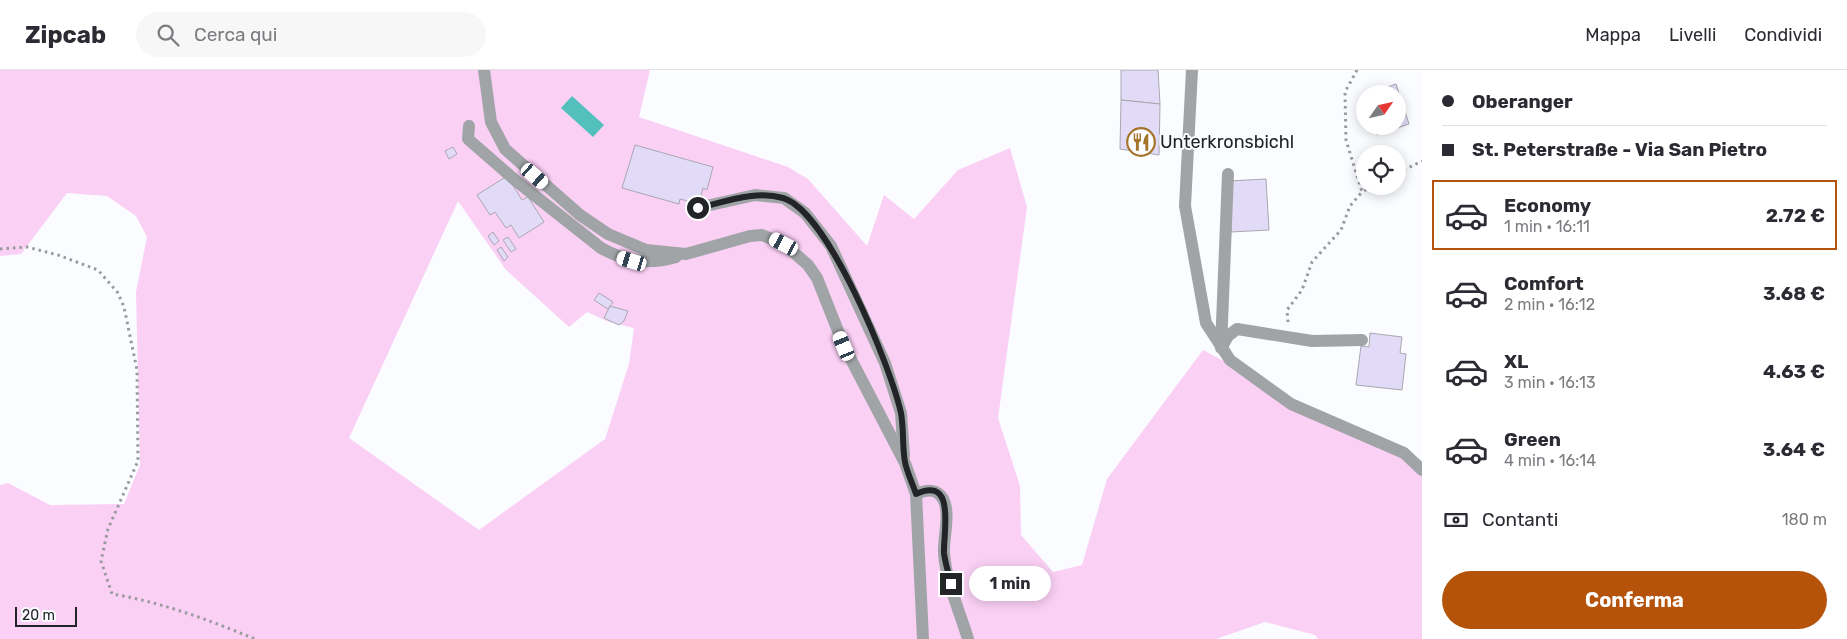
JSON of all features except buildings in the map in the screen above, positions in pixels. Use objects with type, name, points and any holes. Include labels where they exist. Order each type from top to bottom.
[{"type":"street","points":[[484,70],[491,122],[505,149],[580,214],[608,234],[646,250],[686,254]]},
{"type":"street","points":[[1192,70],[1185,206],[1206,323],[1230,360],[1291,404],[1404,453],[1422,470]]},
{"type":"street","points":[[469,126],[468,139],[515,180],[601,248],[615,256],[644,263],[663,261],[750,236],[762,235],[784,244],[798,254],[816,278],[844,346],[905,463],[916,494],[923,639]]},
{"type":"street","points":[[1222,348],[1228,174]]},
{"type":"street","points":[[698,208],[755,195],[784,198],[805,214],[831,246],[885,363],[901,414],[905,463]]},
{"type":"street","points":[[1222,348],[1228,336],[1237,329],[1312,341],[1362,340]]},
{"type":"street","points":[[916,494],[925,490],[933,491],[941,496],[946,506],[944,554],[968,639]]},
{"type":"path","points":[[1356,172],[1346,140],[1345,92],[1357,70]]},
{"type":"path","points":[[1406,169],[1422,161]]},
{"type":"path","points":[[1280,322],[1288,324],[1287,310],[1302,290],[1312,262],[1341,230],[1350,206],[1359,195]]},
{"type":"path","points":[[0,249],[27,247],[58,255],[98,270],[118,293],[124,307],[137,370],[138,461],[108,529],[101,561],[112,594],[147,601],[216,623],[255,639]]},
{"type":"shaded area","points":[[0,70],[650,70],[639,117],[788,167],[808,179],[867,246],[884,195],[914,219],[958,170],[1010,148],[1027,207],[998,418],[1020,486],[1021,535],[1053,572],[1082,565],[1107,479],[1203,350],[1422,467],[1422,639],[1318,639],[1315,635],[1265,622],[1216,639],[0,639],[0,485],[8,483],[50,505],[124,504],[140,465],[136,292],[147,237],[136,216],[107,196],[67,193],[21,254],[0,256]],"holes":[[[458,201],[506,270],[569,327],[587,312],[609,322],[634,328],[629,364],[605,439],[479,530],[349,438]]]},
{"type":"water","points":[[572,96],[604,125],[593,137],[561,108]]},
{"type":"place","name":"Unterkronsbichl","points":[[1141,142]]},
{"type":"route","points":[[698,208],[755,195],[784,198],[805,214],[831,246],[885,363],[901,414],[905,463],[916,494],[925,490],[933,491],[941,496],[946,506],[944,554],[951,584]]}]
